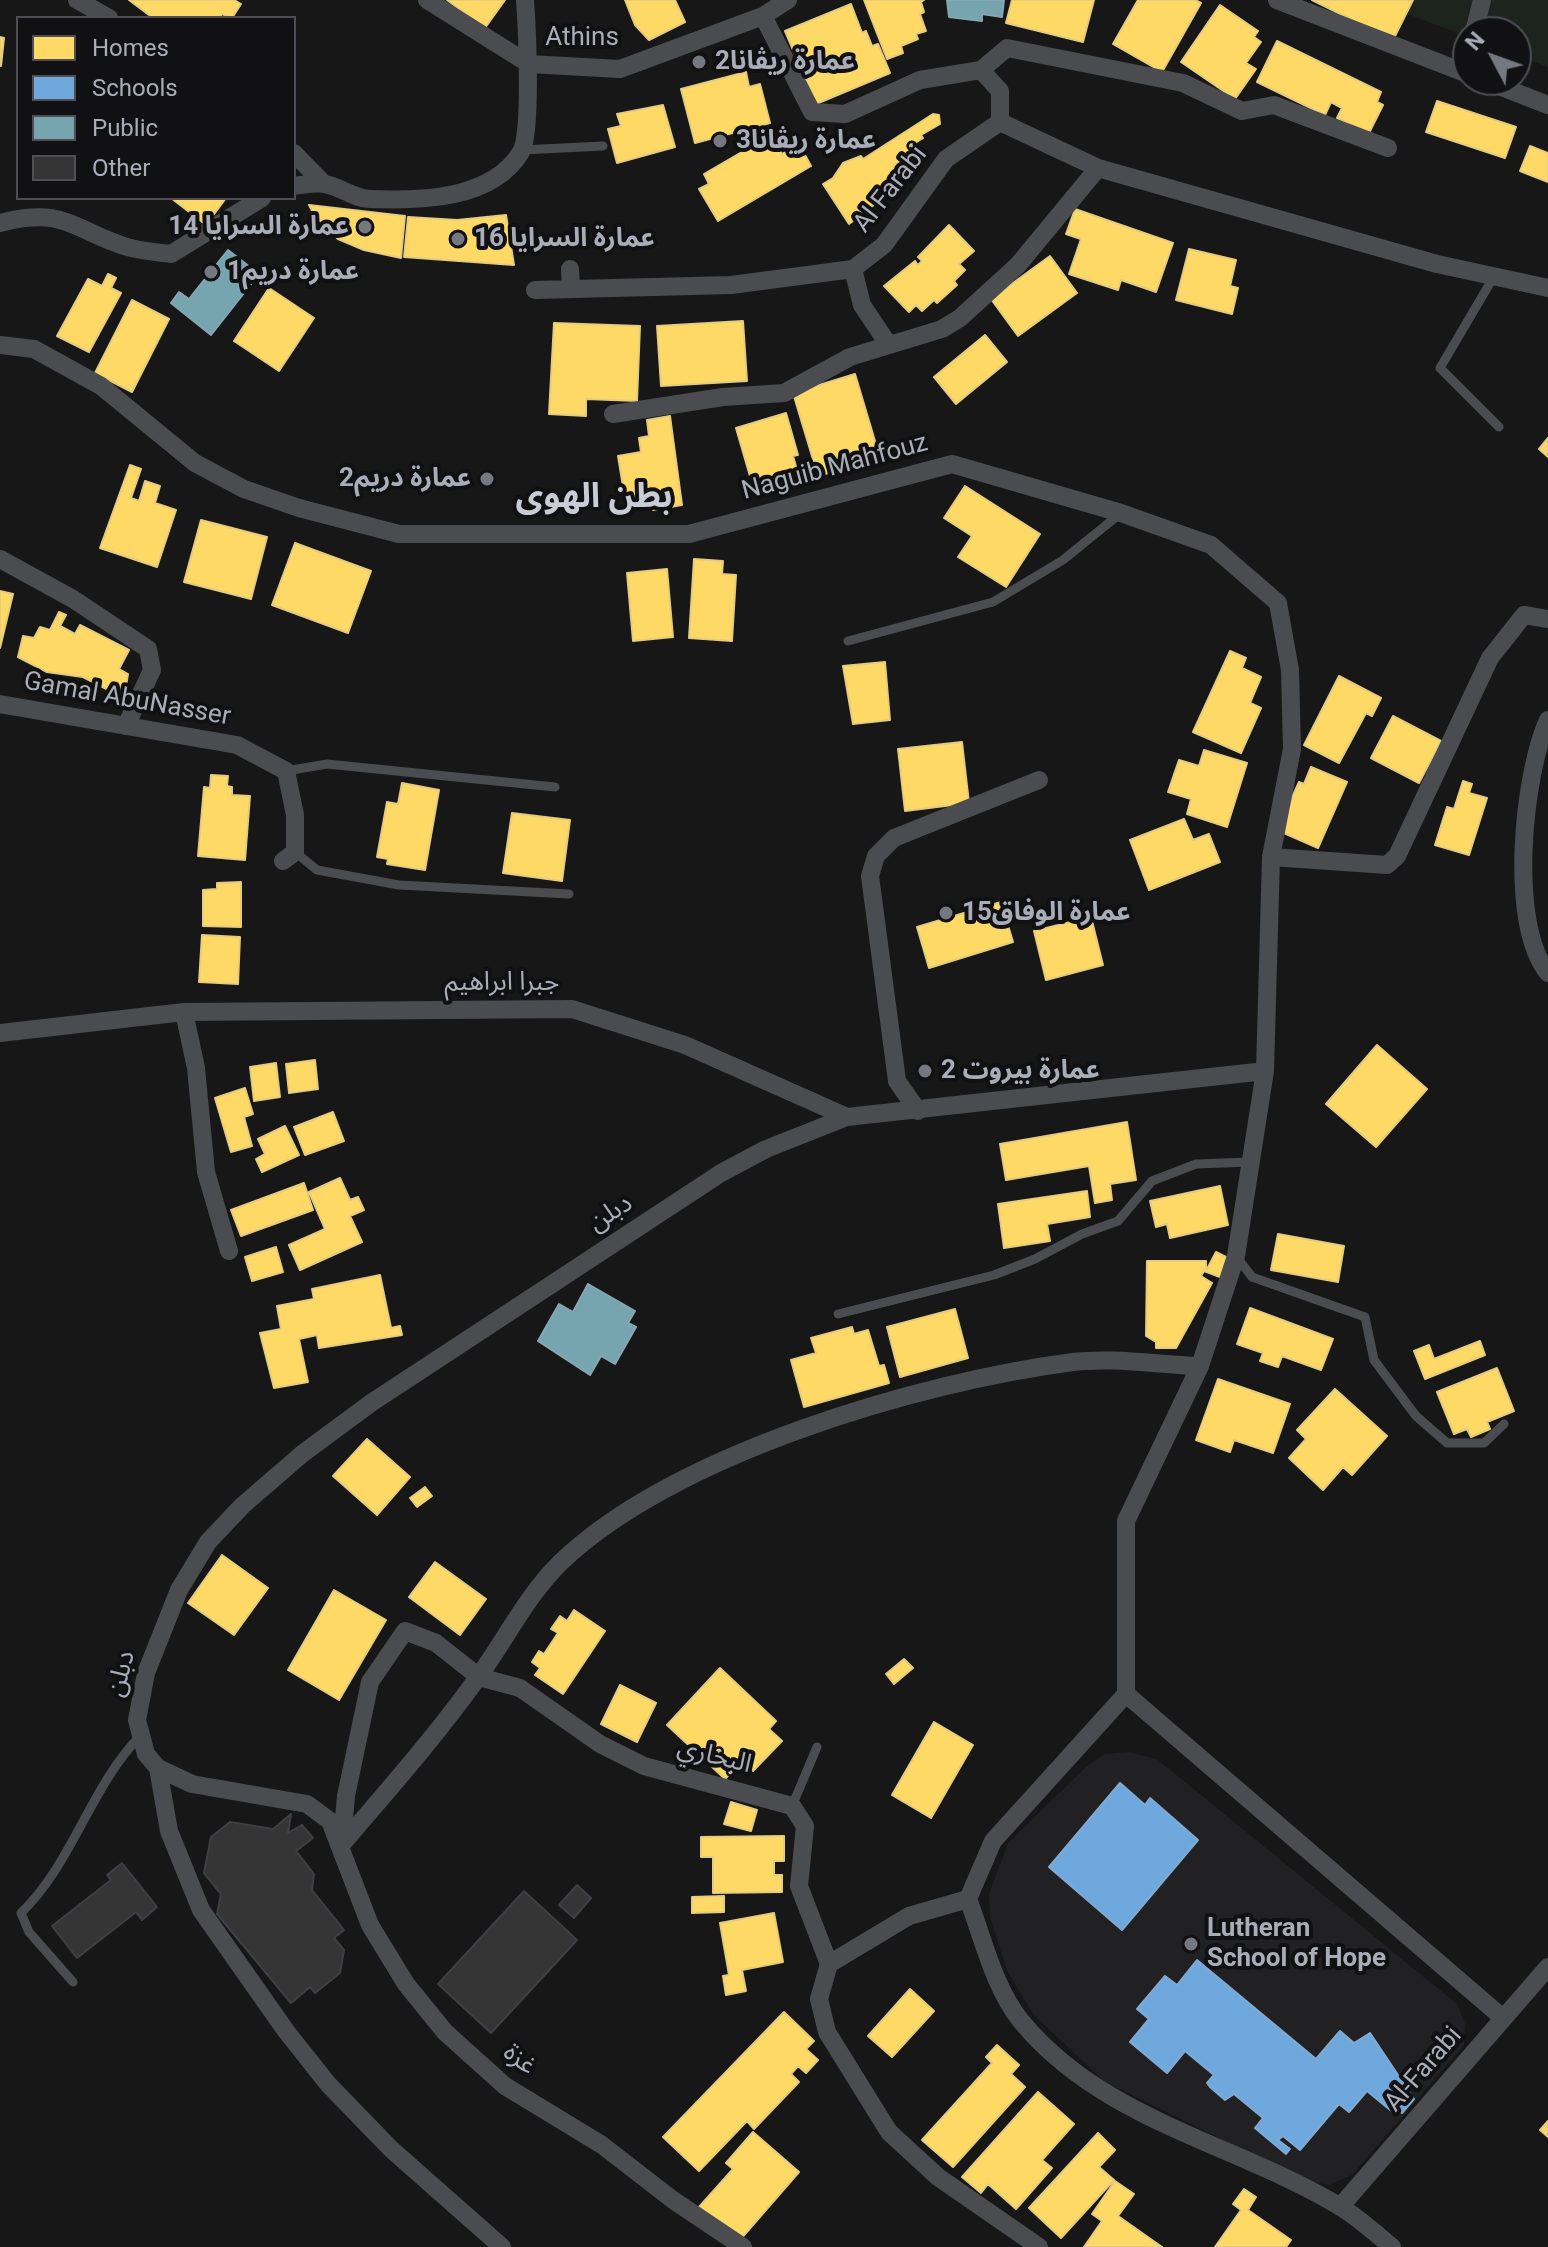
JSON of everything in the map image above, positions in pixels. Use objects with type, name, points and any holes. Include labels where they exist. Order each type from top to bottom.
[{"type":"street","points":[[77,0],[105,16]]},
{"type":"street","name":"Athins","points":[[427,0],[529,64],[620,69],[763,16],[788,0]]},
{"type":"street","points":[[296,186],[324,184],[367,199],[440,197],[475,189],[501,173],[522,150],[529,64],[525,0]]},
{"type":"street","points":[[1277,0],[1452,61]]},
{"type":"street","points":[[763,16],[812,112],[845,114],[920,80],[981,70],[1007,48],[1183,83],[1242,111],[1274,105],[1388,148]]},
{"type":"street","points":[[981,70],[1000,91],[1000,122],[1098,168],[1493,278],[1548,288]]},
{"type":"street","points":[[1525,96],[1548,105]]},
{"type":"street","name":"Al Farabi","points":[[888,344],[862,305],[853,269],[884,245],[946,159],[1000,122]]},
{"type":"street","points":[[296,155],[324,184]]},
{"type":"street","points":[[613,414],[723,397],[784,393],[850,357],[888,344],[926,336],[960,318],[1018,265],[1098,168]]},
{"type":"street","points":[[0,223],[18,218],[59,217],[126,247],[171,254],[259,200]]},
{"type":"street","points":[[570,269],[571,289]]},
{"type":"street","points":[[535,290],[731,285],[853,269]]},
{"type":"street","name":"Naguib Mahfouz","points":[[0,345],[34,349],[101,386],[195,463],[244,489],[299,508],[399,534],[689,534],[952,464],[1121,513],[1211,545],[1278,603],[1290,670],[1292,749],[1271,857],[1265,1071],[1236,1256],[1200,1366],[1126,1521],[1126,1694]]},
{"type":"street","points":[[0,559],[73,599],[148,649],[152,670],[126,726]]},
{"type":"street","points":[[1271,857],[1387,865],[1397,856],[1490,658],[1524,615],[1548,619]]},
{"type":"street","name":"Gamal AbuNasser","points":[[0,704],[237,745],[286,771]]},
{"type":"street","points":[[1548,720],[1538,742],[1522,841],[1527,906],[1536,959],[1548,973]]},
{"type":"street","points":[[286,771],[295,815],[289,857]]},
{"type":"street","points":[[918,1111],[897,1081],[870,876],[876,856],[894,838],[1039,780]]},
{"type":"street","name":"جبرا ابراهيم","points":[[0,1033],[184,1012],[572,1009],[685,1045],[847,1117]]},
{"type":"street","points":[[184,1012],[196,1068],[206,1172],[229,1251]]},
{"type":"street","name":"دبلن","points":[[502,2247],[391,2149],[328,2084],[286,2031],[201,1910],[169,1831],[158,1768],[146,1754],[137,1720],[146,1673],[179,1590],[208,1542],[254,1495],[302,1454],[371,1403],[721,1173],[766,1149],[847,1117],[1265,1071]]},
{"type":"street","points":[[342,1844],[436,1735],[479,1677],[531,1597],[560,1562],[616,1518],[708,1469],[868,1407],[987,1377],[1077,1362],[1200,1366]]},
{"type":"street","points":[[342,1844],[346,1796],[370,1682],[405,1631],[436,1643],[479,1677]]},
{"type":"street","name":"البخاري","points":[[479,1677],[520,1688],[600,1744],[644,1766],[792,1806]]},
{"type":"street","points":[[1392,2247],[1340,2207],[1264,2168],[1143,2117],[1048,2050],[1019,2020],[1001,1987],[968,1899],[993,1841],[1126,1694],[1503,2018]]},
{"type":"street","points":[[158,1768],[192,1784],[307,1804],[330,1821],[342,1844]]},
{"type":"street","points":[[792,1806],[805,1826],[799,1886],[829,1964],[819,1999],[827,2032],[889,2132],[938,2177],[1039,2247]]},
{"type":"street","name":"غزة","points":[[342,1844],[370,1925],[406,1984],[445,2032],[505,2086],[602,2145],[673,2200],[743,2247]]},
{"type":"street","points":[[829,1964],[909,1916],[968,1899]]},
{"type":"street","name":"Al-Farabi","points":[[1340,2207],[1548,1967]]},
{"type":"lane","points":[[522,150],[603,146]]},
{"type":"lane","points":[[1493,278],[1440,368],[1499,427]]},
{"type":"lane","points":[[848,641],[993,602],[1063,560],[1121,513]]},
{"type":"lane","points":[[286,771],[327,764],[555,787]]},
{"type":"lane","points":[[289,857],[317,870],[399,885],[569,894]]},
{"type":"lane","points":[[838,1314],[994,1275],[1035,1259],[1082,1234],[1118,1221],[1152,1181],[1196,1164],[1251,1162]]},
{"type":"lane","points":[[1236,1256],[1252,1277],[1365,1317],[1374,1360],[1416,1416],[1447,1443],[1484,1443],[1504,1424]]},
{"type":"lane","points":[[73,1982],[29,1932],[21,1913],[51,1878],[118,1758],[141,1735]]},
{"type":"lane","points":[[792,1806],[817,1747]]},
{"type":"shaded area","points":[[1371,0],[1548,0],[1548,67],[1532,61],[1532,16],[1452,16],[1452,31]]},
{"type":"shaded area","name":"Lutheran School of Hope","points":[[1128,1752],[1157,1759],[1457,2004],[1465,2023],[1464,2045],[1352,2175],[1328,2185],[1305,2180],[1105,2082],[1034,2015],[1007,1971],[990,1917],[989,1894],[1008,1843],[1085,1768],[1104,1754]]},
{"type":"building: Homes","points":[[129,0],[234,0],[241,4],[233,16],[150,16]]},
{"type":"building: Homes","points":[[447,0],[505,0],[485,28]]},
{"type":"building: Homes","points":[[625,0],[675,0],[685,22],[649,40],[635,25]]},
{"type":"building: Homes","points":[[864,0],[924,0],[921,2],[924,12],[920,14],[926,31],[916,34],[918,39],[901,46],[903,53],[887,59]]},
{"type":"building: Homes","points":[[1012,0],[1094,0],[1083,42],[1006,23]]},
{"type":"building: Homes","points":[[1138,0],[1195,0],[1201,3],[1162,72],[1113,44]]},
{"type":"building: Homes","points":[[1312,0],[1413,0],[1393,40]]},
{"type":"building: Homes","points":[[851,4],[862,33],[866,31],[872,46],[878,44],[890,73],[816,104],[785,31]]},
{"type":"building: Homes","points":[[1220,5],[1258,31],[1254,37],[1261,42],[1246,63],[1256,69],[1235,99],[1181,62]]},
{"type":"building: Homes","points":[[0,37],[4,38],[1,66],[0,65]]},
{"type":"building: Homes","points":[[1277,41],[1381,92],[1377,102],[1383,105],[1369,133],[1337,118],[1342,108],[1331,102],[1325,115],[1257,82]]},
{"type":"building: Homes","points":[[746,72],[749,87],[760,84],[770,123],[695,143],[681,89]]},
{"type":"building: Homes","points":[[1437,101],[1516,127],[1505,158],[1426,132]]},
{"type":"building: Homes","points":[[663,105],[675,147],[617,163],[608,129],[621,126],[617,114]]},
{"type":"building: Homes","points":[[933,114],[939,115],[940,124],[921,135],[923,138],[912,145],[914,148],[903,155],[905,159],[894,166],[895,177],[880,193],[883,198],[849,224],[823,184],[833,178],[843,163],[861,156],[863,159]]},
{"type":"building: Homes","points":[[771,135],[782,154],[799,144],[811,166],[718,221],[699,189],[709,184],[704,174]]},
{"type":"building: Homes","points":[[1530,146],[1548,153],[1548,182],[1520,171]]},
{"type":"building: Homes","points":[[174,200],[225,200],[206,225]]},
{"type":"building: Homes","name":"عمارة السرايا 14","points":[[309,205],[405,216],[401,258],[364,250],[338,239],[315,216]]},
{"type":"building: Homes","points":[[1075,209],[1173,243],[1156,292],[1121,280],[1118,290],[1069,274],[1081,239],[1066,234]]},
{"type":"building: Homes","name":"عمارة السرايا 16","points":[[506,215],[514,265],[404,257],[408,217],[457,220]]},
{"type":"building: Homes","points":[[949,225],[974,251],[959,264],[965,270],[954,281],[957,285],[937,303],[934,300],[922,311],[916,305],[909,312],[884,286],[915,261],[918,265],[922,261],[918,257]]},
{"type":"building: Homes","points":[[1189,249],[1236,260],[1230,286],[1238,288],[1232,314],[1176,300]]},
{"type":"building: Homes","points":[[1050,256],[1077,293],[1018,336],[991,299]]},
{"type":"building: Homes","points":[[108,274],[116,278],[111,288],[121,293],[89,352],[57,336],[88,279],[102,286]]},
{"type":"building: Homes","points":[[269,288],[314,318],[279,371],[234,341]]},
{"type":"building: Homes","points":[[132,300],[169,319],[132,392],[95,373]]},
{"type":"building: Homes","points":[[743,321],[747,381],[661,386],[657,326]]},
{"type":"building: Homes","points":[[554,323],[640,326],[637,401],[586,399],[586,416],[549,414]]},
{"type":"building: Homes","points":[[985,335],[1007,362],[956,404],[934,377]]},
{"type":"building: Homes","points":[[855,374],[880,458],[818,476],[793,393]]},
{"type":"building: Homes","points":[[786,413],[798,455],[793,456],[799,477],[754,490],[736,428]]},
{"type":"building: Homes","points":[[670,416],[682,505],[653,510],[651,500],[626,505],[618,456],[641,452],[639,438],[649,436],[647,420]]},
{"type":"building: Homes","points":[[1548,438],[1548,457],[1539,449]]},
{"type":"building: Homes","points":[[130,465],[141,469],[131,498],[139,501],[145,481],[160,486],[155,503],[176,510],[157,567],[100,548]]},
{"type":"building: Homes","points":[[965,486],[1040,534],[1006,587],[958,557],[972,536],[944,518]]},
{"type":"building: Homes","points":[[201,520],[267,537],[251,599],[184,582]]},
{"type":"building: Homes","points":[[295,543],[371,571],[348,633],[272,605]]},
{"type":"building: Homes","points":[[694,559],[723,561],[722,574],[736,575],[732,641],[689,638]]},
{"type":"building: Homes","points":[[667,569],[673,637],[633,641],[627,573]]},
{"type":"building: Homes","points":[[0,591],[13,594],[0,648]]},
{"type":"building: Homes","points":[[59,612],[66,615],[60,626],[75,634],[80,625],[129,650],[119,669],[128,674],[124,698],[83,677],[47,672],[18,657],[23,636],[34,638],[40,627],[50,630]]},
{"type":"building: Homes","points":[[1230,651],[1246,658],[1242,668],[1261,677],[1250,703],[1261,708],[1241,753],[1193,732]]},
{"type":"building: Homes","points":[[885,662],[890,720],[853,724],[843,666]]},
{"type":"building: Homes","points":[[1339,676],[1381,698],[1372,716],[1366,713],[1339,763],[1304,745]]},
{"type":"building: Homes","points":[[1393,716],[1441,741],[1419,783],[1371,758]]},
{"type":"building: Homes","points":[[962,742],[969,803],[905,811],[898,749]]},
{"type":"building: Homes","points":[[1204,750],[1247,763],[1227,827],[1187,814],[1191,799],[1168,792],[1179,760],[1199,766]]},
{"type":"building: Homes","points":[[1311,767],[1347,782],[1318,848],[1277,830],[1299,782],[1304,784]]},
{"type":"building: Homes","points":[[211,775],[228,776],[227,786],[232,787],[232,795],[250,796],[245,860],[198,856],[204,787],[210,788]]},
{"type":"building: Homes","points":[[1463,781],[1472,784],[1469,793],[1487,798],[1469,855],[1435,845],[1447,807],[1454,809]]},
{"type":"building: Homes","points":[[402,783],[439,790],[425,870],[387,864],[388,859],[377,857],[387,802],[398,804]]},
{"type":"building: Homes","points":[[512,813],[570,820],[562,881],[503,873]]},
{"type":"building: Homes","points":[[1184,819],[1193,840],[1209,834],[1220,862],[1149,890],[1130,840]]},
{"type":"building: Homes","points":[[241,882],[241,927],[203,926],[203,890],[217,889],[217,883]]},
{"type":"building: Homes","points":[[1001,902],[1013,942],[929,968],[917,927]]},
{"type":"building: Homes","points":[[1091,917],[1103,965],[1046,980],[1034,931]]},
{"type":"building: Homes","points":[[202,935],[240,937],[238,984],[199,982]]},
{"type":"building: Homes","points":[[1377,1045],[1427,1089],[1376,1147],[1326,1104]]},
{"type":"building: Homes","points":[[315,1060],[318,1089],[289,1093],[286,1064]]},
{"type":"building: Homes","points":[[276,1063],[280,1097],[254,1101],[250,1067]]},
{"type":"building: Homes","points":[[245,1088],[253,1114],[244,1117],[252,1146],[231,1152],[215,1098]]},
{"type":"building: Homes","points":[[333,1112],[344,1141],[305,1155],[294,1127]]},
{"type":"building: Homes","points":[[1127,1122],[1136,1180],[1110,1184],[1112,1200],[1095,1203],[1089,1166],[1006,1180],[1000,1144]]},
{"type":"building: Homes","points":[[285,1126],[299,1155],[262,1172],[256,1159],[265,1154],[258,1139]]},
{"type":"building: Homes","points":[[340,1178],[350,1200],[358,1197],[364,1210],[350,1216],[362,1242],[300,1270],[289,1245],[325,1229],[309,1192]]},
{"type":"building: Homes","points":[[304,1183],[313,1210],[241,1236],[231,1210]]},
{"type":"building: Homes","points":[[1220,1186],[1228,1225],[1170,1238],[1167,1224],[1156,1227],[1150,1201]]},
{"type":"building: Homes","points":[[1087,1191],[1090,1217],[1047,1224],[1050,1241],[1004,1248],[998,1204]]},
{"type":"building: Homes","points":[[1278,1234],[1344,1246],[1338,1282],[1271,1270]]},
{"type":"building: Homes","points":[[276,1247],[283,1272],[252,1281],[245,1257]]},
{"type":"building: Homes","points":[[1216,1252],[1230,1259],[1220,1277],[1204,1271],[1201,1276],[1212,1283],[1176,1348],[1156,1348],[1156,1342],[1146,1336],[1147,1261],[1206,1261],[1206,1271]]},
{"type":"building: Homes","points":[[380,1275],[391,1328],[400,1326],[402,1335],[319,1348],[317,1335],[299,1339],[308,1382],[274,1388],[260,1333],[281,1329],[277,1306],[314,1299],[312,1289]]},
{"type":"building: Homes","points":[[1250,1308],[1333,1339],[1321,1370],[1282,1356],[1278,1367],[1260,1361],[1263,1353],[1237,1344]]},
{"type":"building: Homes","points":[[955,1309],[968,1358],[900,1377],[887,1327]]},
{"type":"building: Homes","points":[[852,1327],[854,1334],[868,1330],[879,1366],[884,1365],[889,1383],[804,1407],[791,1360],[816,1353],[811,1338]]},
{"type":"building: Homes","points":[[1480,1341],[1485,1355],[1425,1379],[1414,1351],[1429,1345],[1434,1359]]},
{"type":"building: Homes","points":[[1497,1368],[1514,1411],[1487,1422],[1490,1429],[1471,1437],[1467,1429],[1454,1434],[1437,1392]]},
{"type":"building: Homes","points":[[1218,1379],[1290,1404],[1273,1453],[1234,1440],[1230,1452],[1196,1440]]},
{"type":"building: Homes","points":[[1335,1389],[1387,1436],[1352,1475],[1343,1467],[1323,1490],[1289,1458],[1306,1439],[1297,1430]]},
{"type":"building: Homes","points":[[367,1439],[410,1477],[377,1515],[333,1476]]},
{"type":"building: Homes","points":[[425,1487],[432,1496],[417,1507],[410,1498]]},
{"type":"building: Homes","points":[[222,1555],[268,1588],[234,1635],[188,1603]]},
{"type":"building: Homes","points":[[435,1562],[486,1599],[460,1635],[409,1597]]},
{"type":"building: Homes","points":[[334,1590],[386,1620],[339,1700],[288,1670]]},
{"type":"building: Homes","points":[[574,1610],[605,1631],[563,1694],[535,1675],[540,1668],[532,1662],[539,1651],[544,1654],[558,1633],[551,1629],[560,1616],[567,1621]]},
{"type":"building: Homes","points":[[904,1659],[913,1668],[894,1684],[886,1674]]},
{"type":"building: Homes","points":[[720,1668],[776,1721],[769,1729],[782,1741],[753,1771],[742,1761],[725,1779],[667,1725]]},
{"type":"building: Homes","points":[[620,1685],[656,1703],[637,1742],[601,1724]]},
{"type":"building: Homes","points":[[934,1722],[973,1745],[931,1818],[892,1795]]},
{"type":"building: Homes","points":[[731,1802],[757,1810],[751,1831],[724,1824]]},
{"type":"building: Homes","points":[[784,1836],[784,1861],[774,1861],[774,1875],[782,1875],[782,1892],[713,1893],[713,1857],[701,1857],[701,1837]]},
{"type":"building: Homes","points":[[724,1896],[724,1912],[692,1913],[692,1897]]},
{"type":"building: Homes","points":[[774,1913],[783,1962],[742,1970],[746,1991],[726,1995],[723,1976],[729,1975],[720,1923]]},
{"type":"building: Homes","points":[[910,1989],[934,2011],[892,2057],[868,2036]]},
{"type":"building: Homes","points":[[784,2012],[814,2041],[806,2049],[818,2060],[806,2073],[798,2066],[791,2074],[799,2082],[754,2129],[747,2121],[699,2171],[663,2137]]},
{"type":"building: Homes","points":[[997,2045],[1019,2065],[1011,2074],[1025,2087],[953,2167],[922,2140],[992,2063],[986,2057]]},
{"type":"building: Homes","points":[[1038,2092],[1074,2124],[1042,2160],[1052,2168],[1016,2209],[988,2184],[981,2193],[962,2177]]},
{"type":"building: Homes","points":[[1548,2121],[1548,2137],[1540,2130]]},
{"type":"building: Homes","points":[[753,2132],[799,2172],[739,2241],[699,2207],[733,2169],[726,2163]]},
{"type":"building: Homes","points":[[1098,2133],[1115,2150],[1099,2167],[1114,2180],[1061,2238],[1029,2208]]},
{"type":"building: Homes","points":[[1115,2181],[1134,2194],[1118,2216],[1162,2247],[1084,2247],[1102,2221],[1092,2214]]},
{"type":"building: Homes","points":[[1244,2189],[1256,2197],[1248,2210],[1291,2240],[1286,2247],[1215,2247],[1241,2210],[1233,2204]]},
{"type":"building: Schools","points":[[1120,1783],[1145,1805],[1150,1798],[1198,1840],[1122,1930],[1049,1867]]},
{"type":"building: Schools","points":[[1197,1960],[1316,2059],[1340,2031],[1354,2043],[1370,2033],[1414,2099],[1402,2113],[1383,2097],[1395,2114],[1367,2091],[1349,2112],[1339,2104],[1300,2150],[1283,2136],[1278,2140],[1290,2149],[1286,2154],[1255,2128],[1263,2118],[1234,2094],[1225,2100],[1207,2083],[1214,2075],[1185,2051],[1167,2073],[1130,2042],[1149,2019],[1137,2009],[1165,1976],[1177,1985]]},
{"type":"building: Public","points":[[947,0],[1004,0],[1002,17],[982,14],[982,21],[949,17]]},
{"type":"building: Public","points":[[228,250],[259,274],[211,335],[171,303],[179,292],[189,299]]},
{"type":"building: Public","points":[[588,1284],[635,1311],[628,1323],[636,1327],[615,1364],[601,1356],[590,1375],[538,1341],[559,1304],[573,1312]]},
{"type":"building: Other","points":[[291,1814],[288,1833],[302,1825],[313,1838],[296,1851],[314,1874],[312,1890],[344,1930],[334,1938],[344,1950],[340,1973],[315,1993],[310,1987],[291,2003],[217,1914],[221,1894],[204,1873],[211,1837],[230,1822],[273,1829]]},
{"type":"building: Other","points":[[122,1863],[157,1907],[142,1920],[136,1912],[77,1958],[52,1926],[111,1880],[107,1875]]},
{"type":"building: Other","points":[[577,1885],[591,1898],[574,1918],[559,1905]]},
{"type":"building: Other","points":[[524,1891],[577,1940],[491,2033],[438,1984]]},
{"type":"place","name":"عمارة ريڤانا2","points":[[699,62]]},
{"type":"place","name":"عمارة ريڤانا3","points":[[720,141]]},
{"type":"place","name":"عمارة السرايا 14","points":[[365,227]]},
{"type":"place","name":"عمارة السرايا 16","points":[[458,239]]},
{"type":"place","name":"عمارة دريم1","points":[[211,272]]},
{"type":"place","name":"عمارة دريم2","points":[[487,479]]},
{"type":"place","name":"عمارة الوفاق15","points":[[946,913]]},
{"type":"place","name":"عمارة بيروت 2","points":[[925,1071]]},
{"type":"place","name":"Lutheran School of Hope","points":[[1191,1944]]},
{"type":"district","name":"بطن الهوى","points":[[594,498]]}]
